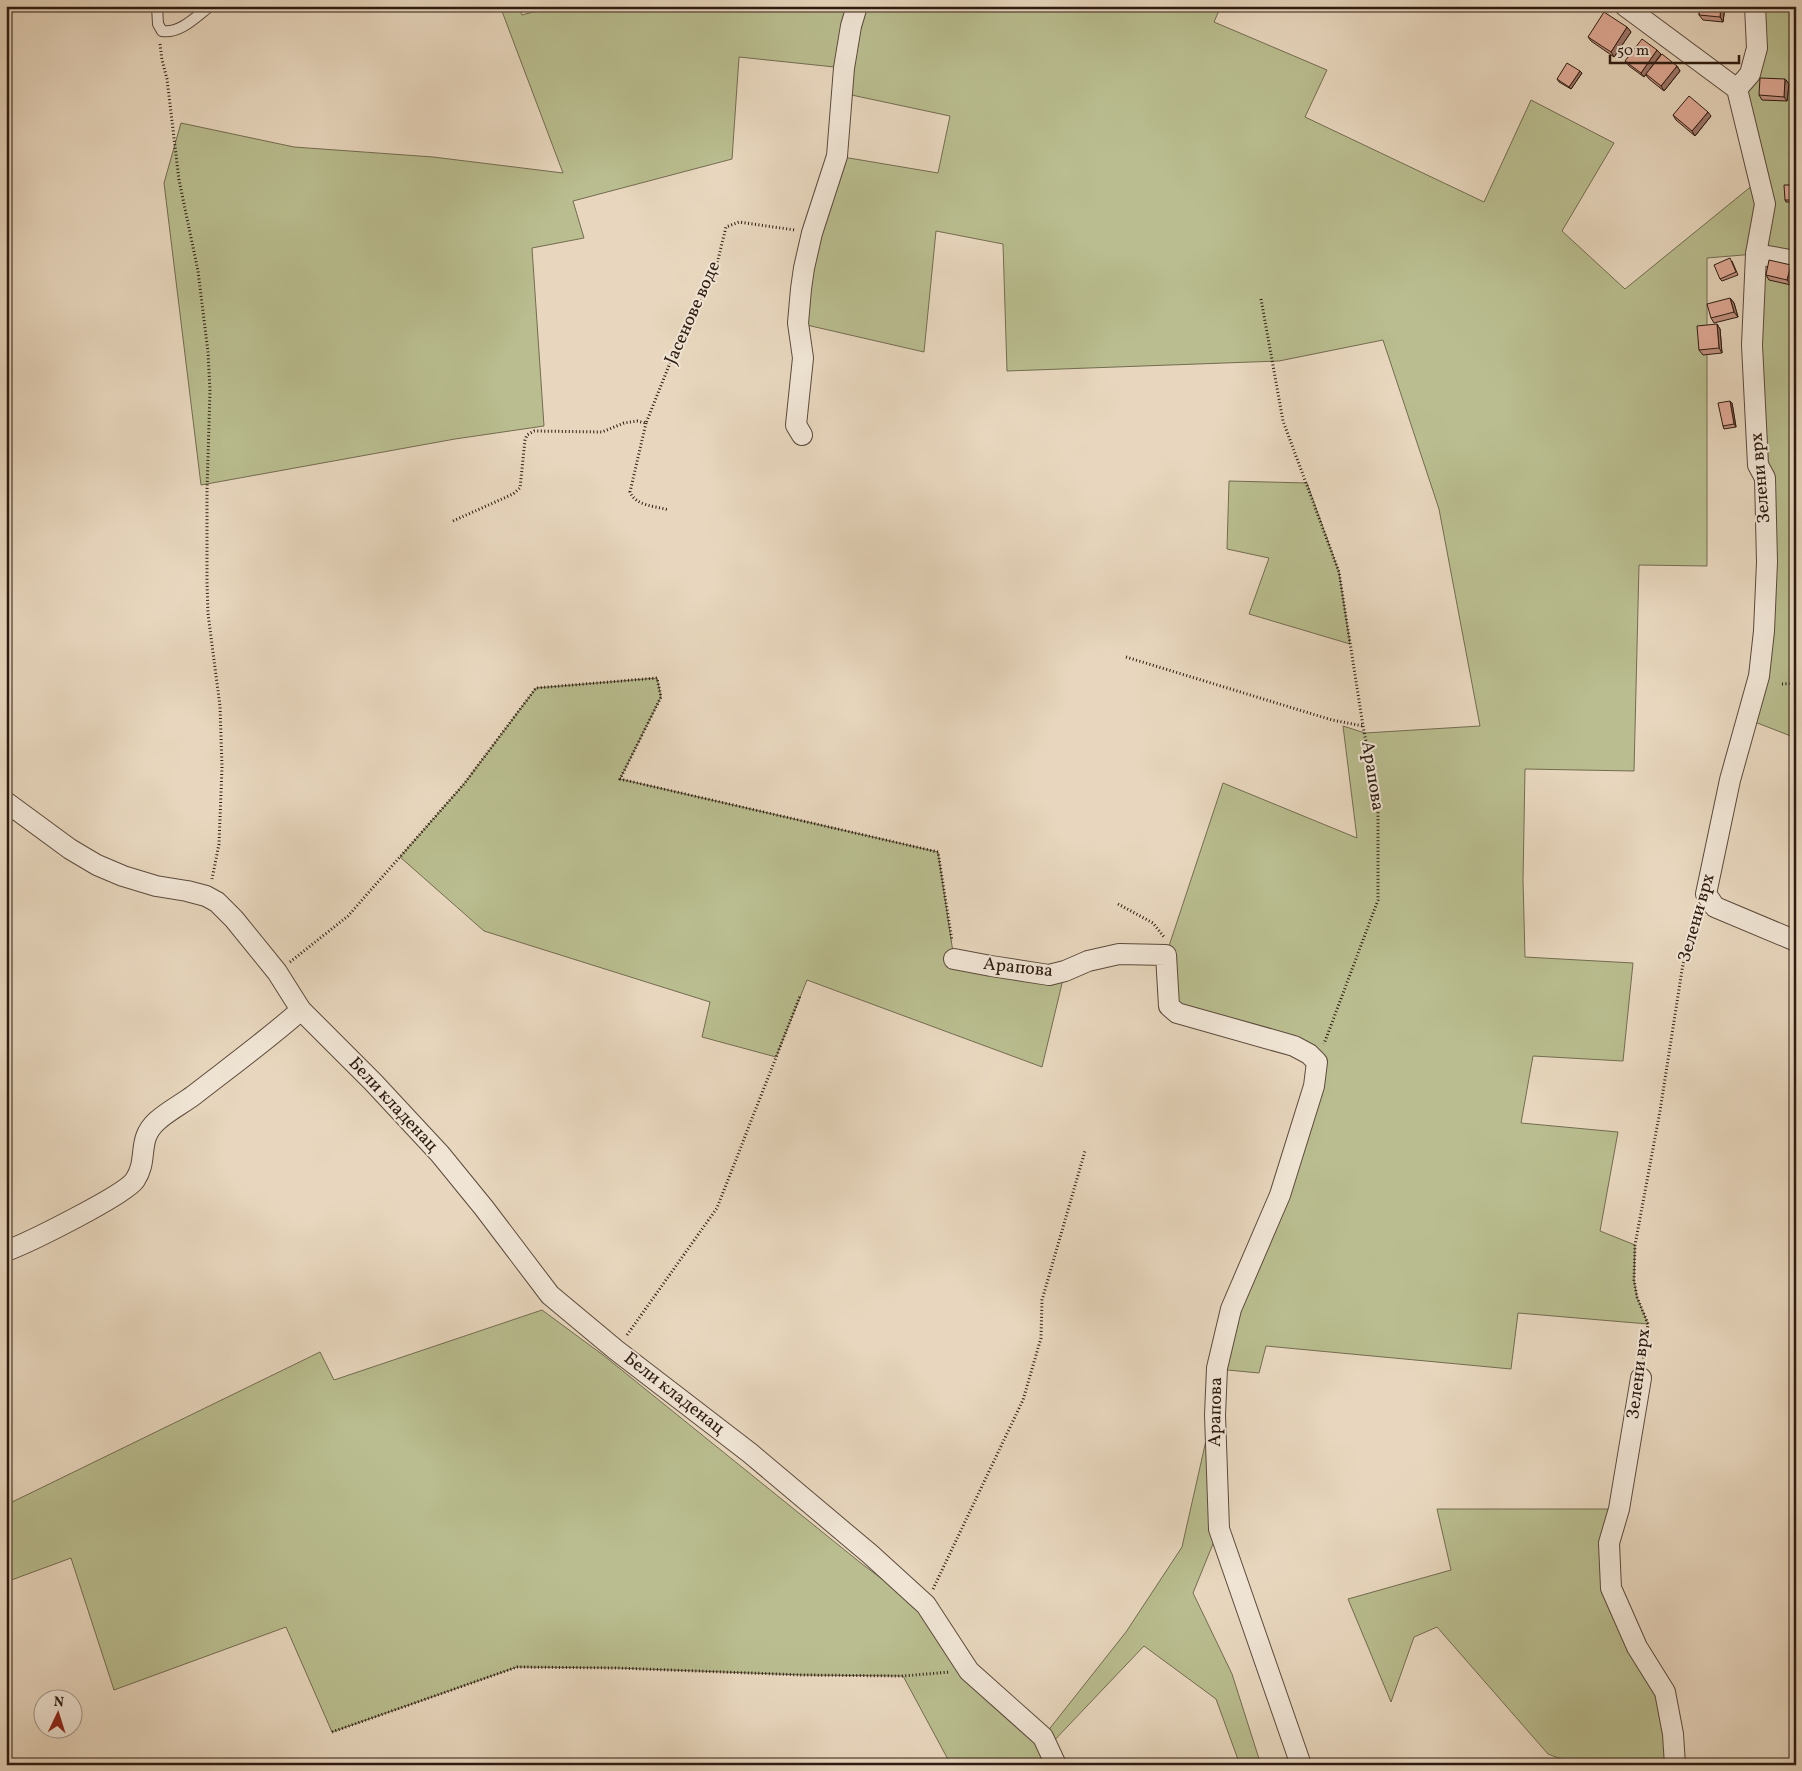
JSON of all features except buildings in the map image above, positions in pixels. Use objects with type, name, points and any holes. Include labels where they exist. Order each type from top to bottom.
[{"type":"street","points":[[802,435],[796,425],[803,358],[798,322],[804,268],[812,233],[837,156],[844,68],[850,26],[857,6]]},
{"type":"street","points":[[1625,6],[1737,89],[1750,74],[1756,48],[1755,6]]},
{"type":"street","name":"Зелени врх","points":[[1706,894],[1730,780],[1759,676],[1764,631],[1766,562],[1765,478],[1758,465],[1752,345],[1756,254],[1765,204],[1737,89]]},
{"type":"street","points":[[1756,254],[1796,261]]},
{"type":"street","name":"Бели кладенац","points":[[6,802],[70,849],[97,865],[123,876],[156,886],[206,896],[217,902],[234,919],[276,972],[301,1010],[374,1082],[440,1154],[550,1295],[616,1350],[750,1453],[870,1554],[926,1605],[969,1671],[1043,1737],[1056,1765]]},
{"type":"street","points":[[1706,894],[1715,907],[1796,941]]},
{"type":"street","name":"Арапова","points":[[954,959],[1049,974],[1065,971],[1088,961],[1119,954],[1166,955]]},
{"type":"street","points":[[1166,955],[1169,1006],[1177,1013],[1294,1046],[1309,1054],[1317,1062]]},
{"type":"street","points":[[6,1251],[83,1213],[134,1182],[139,1173],[145,1137],[149,1128],[274,1034],[301,1010]]},
{"type":"street","name":"Арапова","points":[[1301,1765],[1219,1529],[1214,1414],[1217,1368],[1231,1309],[1280,1195],[1314,1086],[1317,1062]]},
{"type":"street","name":"Зелени врх","points":[[1641,1378],[1619,1509],[1609,1543],[1610,1588],[1637,1647],[1665,1692],[1673,1734],[1675,1765]]},
{"type":"lane","points":[[157,6],[158,24],[162,31],[170,32],[179,28],[210,6]]},
{"type":"path","points":[[162,31],[159,50],[167,79],[179,180],[198,271],[208,352],[210,391],[206,490],[208,614],[220,706],[222,767],[217,856],[206,896]]},
{"type":"path","name":"Јасенове воде","points":[[668,510],[638,502],[633,499],[630,492],[646,423],[672,358],[714,276],[726,227],[739,222],[812,233]]},
{"type":"path","points":[[1261,300],[1282,421],[1338,572],[1363,726]]},
{"type":"path","points":[[453,522],[513,494],[520,488],[524,440],[527,435],[534,431],[602,432],[624,423],[637,421],[646,423]]},
{"type":"path","name":"Арапова","points":[[1126,657],[1332,720],[1363,726],[1378,803],[1378,900],[1317,1062]]},
{"type":"path","points":[[276,972],[348,916],[464,784],[536,688],[656,678],[661,696],[620,780],[938,852],[954,959]]},
{"type":"path","points":[[1782,684],[1796,683]]},
{"type":"path","name":"Зелени врх","points":[[1641,1378],[1648,1324],[1637,1297],[1634,1280],[1635,1245],[1660,1111],[1691,925],[1706,894]]},
{"type":"path","points":[[1118,904],[1153,923],[1164,936],[1166,955]]},
{"type":"path","points":[[616,1350],[717,1208],[800,996]]},
{"type":"path","points":[[926,1605],[1023,1400],[1041,1338],[1042,1300],[1084,1151]]},
{"type":"path","points":[[332,1732],[517,1667],[903,1676],[969,1671]]},
{"type":"green space","points":[[500,6],[518,6],[522,15],[555,6],[1221,6],[1214,22],[1327,70],[1305,117],[1484,202],[1531,100],[1614,143],[1562,231],[1625,289],[1759,180],[1737,89],[1750,74],[1755,6],[1796,6],[1796,738],[1747,719],[1759,676],[1755,254],[1707,258],[1707,566],[1639,565],[1634,771],[1525,769],[1523,880],[1525,957],[1633,963],[1623,1061],[1533,1056],[1521,1123],[1618,1132],[1600,1231],[1635,1245],[1634,1280],[1637,1297],[1648,1324],[1518,1313],[1511,1369],[1266,1346],[1259,1373],[1217,1369],[1219,1529],[1193,1593],[1232,1674],[1261,1765],[1240,1765],[1216,1699],[1144,1646],[1048,1747],[1056,1765],[951,1765],[903,1676],[517,1667],[332,1732],[286,1627],[114,1690],[71,1558],[6,1582],[6,1505],[320,1352],[334,1380],[542,1310],[603,1355],[862,1564],[918,1606],[1043,1737],[1126,1632],[1182,1547],[1207,1436],[1217,1368],[1317,1062],[1177,1013],[1166,955],[1223,783],[1357,838],[1343,726],[1365,733],[1480,726],[1439,509],[1383,340],[1279,361],[1007,371],[1003,244],[936,231],[924,352],[798,323],[837,156],[938,173],[950,116],[842,93],[844,68],[739,57],[732,159],[573,201],[584,238],[532,248],[544,426],[455,439],[201,485],[164,183],[181,123],[294,147],[433,157],[563,173]]},
{"type":"green space","points":[[1229,481],[1307,483],[1339,572],[1350,644],[1249,614],[1269,558],[1227,549]]},
{"type":"green space","points":[[657,678],[661,697],[620,779],[938,852],[954,959],[1065,971],[1042,1067],[807,980],[776,1057],[702,1037],[710,1002],[484,931],[400,857],[464,784],[536,688]]},
{"type":"green space","points":[[1437,1509],[1619,1509],[1611,1588],[1665,1692],[1675,1765],[1577,1765],[1548,1754],[1437,1627],[1414,1637],[1391,1702],[1348,1599],[1451,1570]]}]
